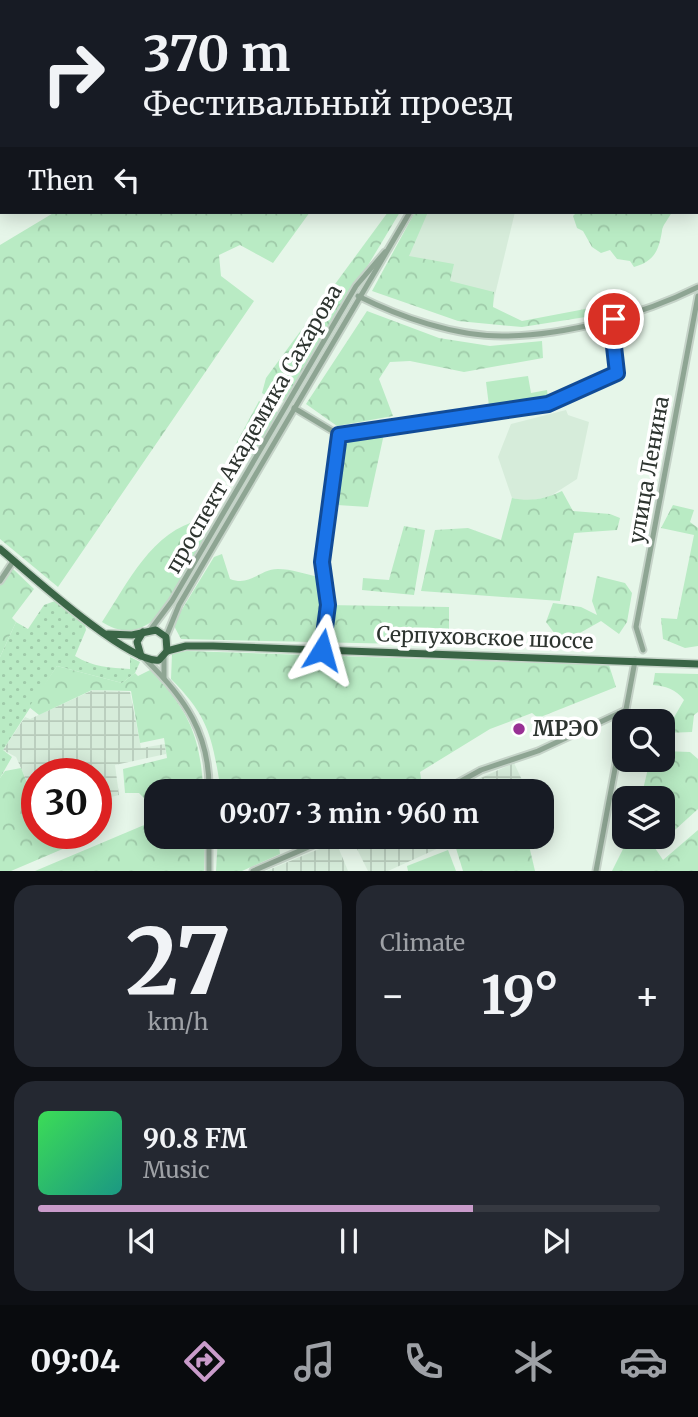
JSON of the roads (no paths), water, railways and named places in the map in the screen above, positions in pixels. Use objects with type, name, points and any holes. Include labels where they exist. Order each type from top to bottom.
[{"type":"main road","points":[[0,549],[83,620],[143,658],[152,661],[186,646]]},
{"type":"main road","points":[[108,634],[147,631],[186,646]]},
{"type":"main road","points":[[143,658],[137,642],[147,631]]},
{"type":"main road","points":[[166,654],[167,638]]},
{"type":"main road","name":"Серпуховское шоссе","points":[[186,646],[698,664]]},
{"type":"street","name":"проспект Академика Сахарова","points":[[147,631],[172,601],[239,485],[294,408],[409,214]]},
{"type":"street","name":"проспект Академика Сахарова","points":[[167,638],[179,605],[246,489],[352,293],[371,265],[390,248]]},
{"type":"street","points":[[352,293],[426,322],[484,335],[536,332],[611,320],[651,309],[698,288]]},
{"type":"street","name":"улица Ленина","points":[[643,650],[636,627],[698,296]]},
{"type":"street","points":[[294,408],[339,435],[548,404],[618,372],[611,320]]},
{"type":"street","points":[[319,351],[326,355]]},
{"type":"street","points":[[322,650],[328,605],[322,562],[339,435]]},
{"type":"street","points":[[239,485],[246,489]]},
{"type":"street","points":[[0,580],[14,561]]},
{"type":"street","points":[[172,601],[179,605]]},
{"type":"street","points":[[164,678],[166,654]]},
{"type":"street","points":[[143,658],[184,700],[203,738],[208,779]]},
{"type":"street","points":[[626,709],[635,661]]},
{"type":"street","points":[[465,779],[481,770],[538,751],[612,717]]},
{"type":"street","points":[[596,871],[614,772]]},
{"type":"street","points":[[209,849],[209,871]]},
{"type":"street","points":[[253,871],[304,849]]},
{"type":"place","name":"МРЭО","points":[[519,729]]}]
